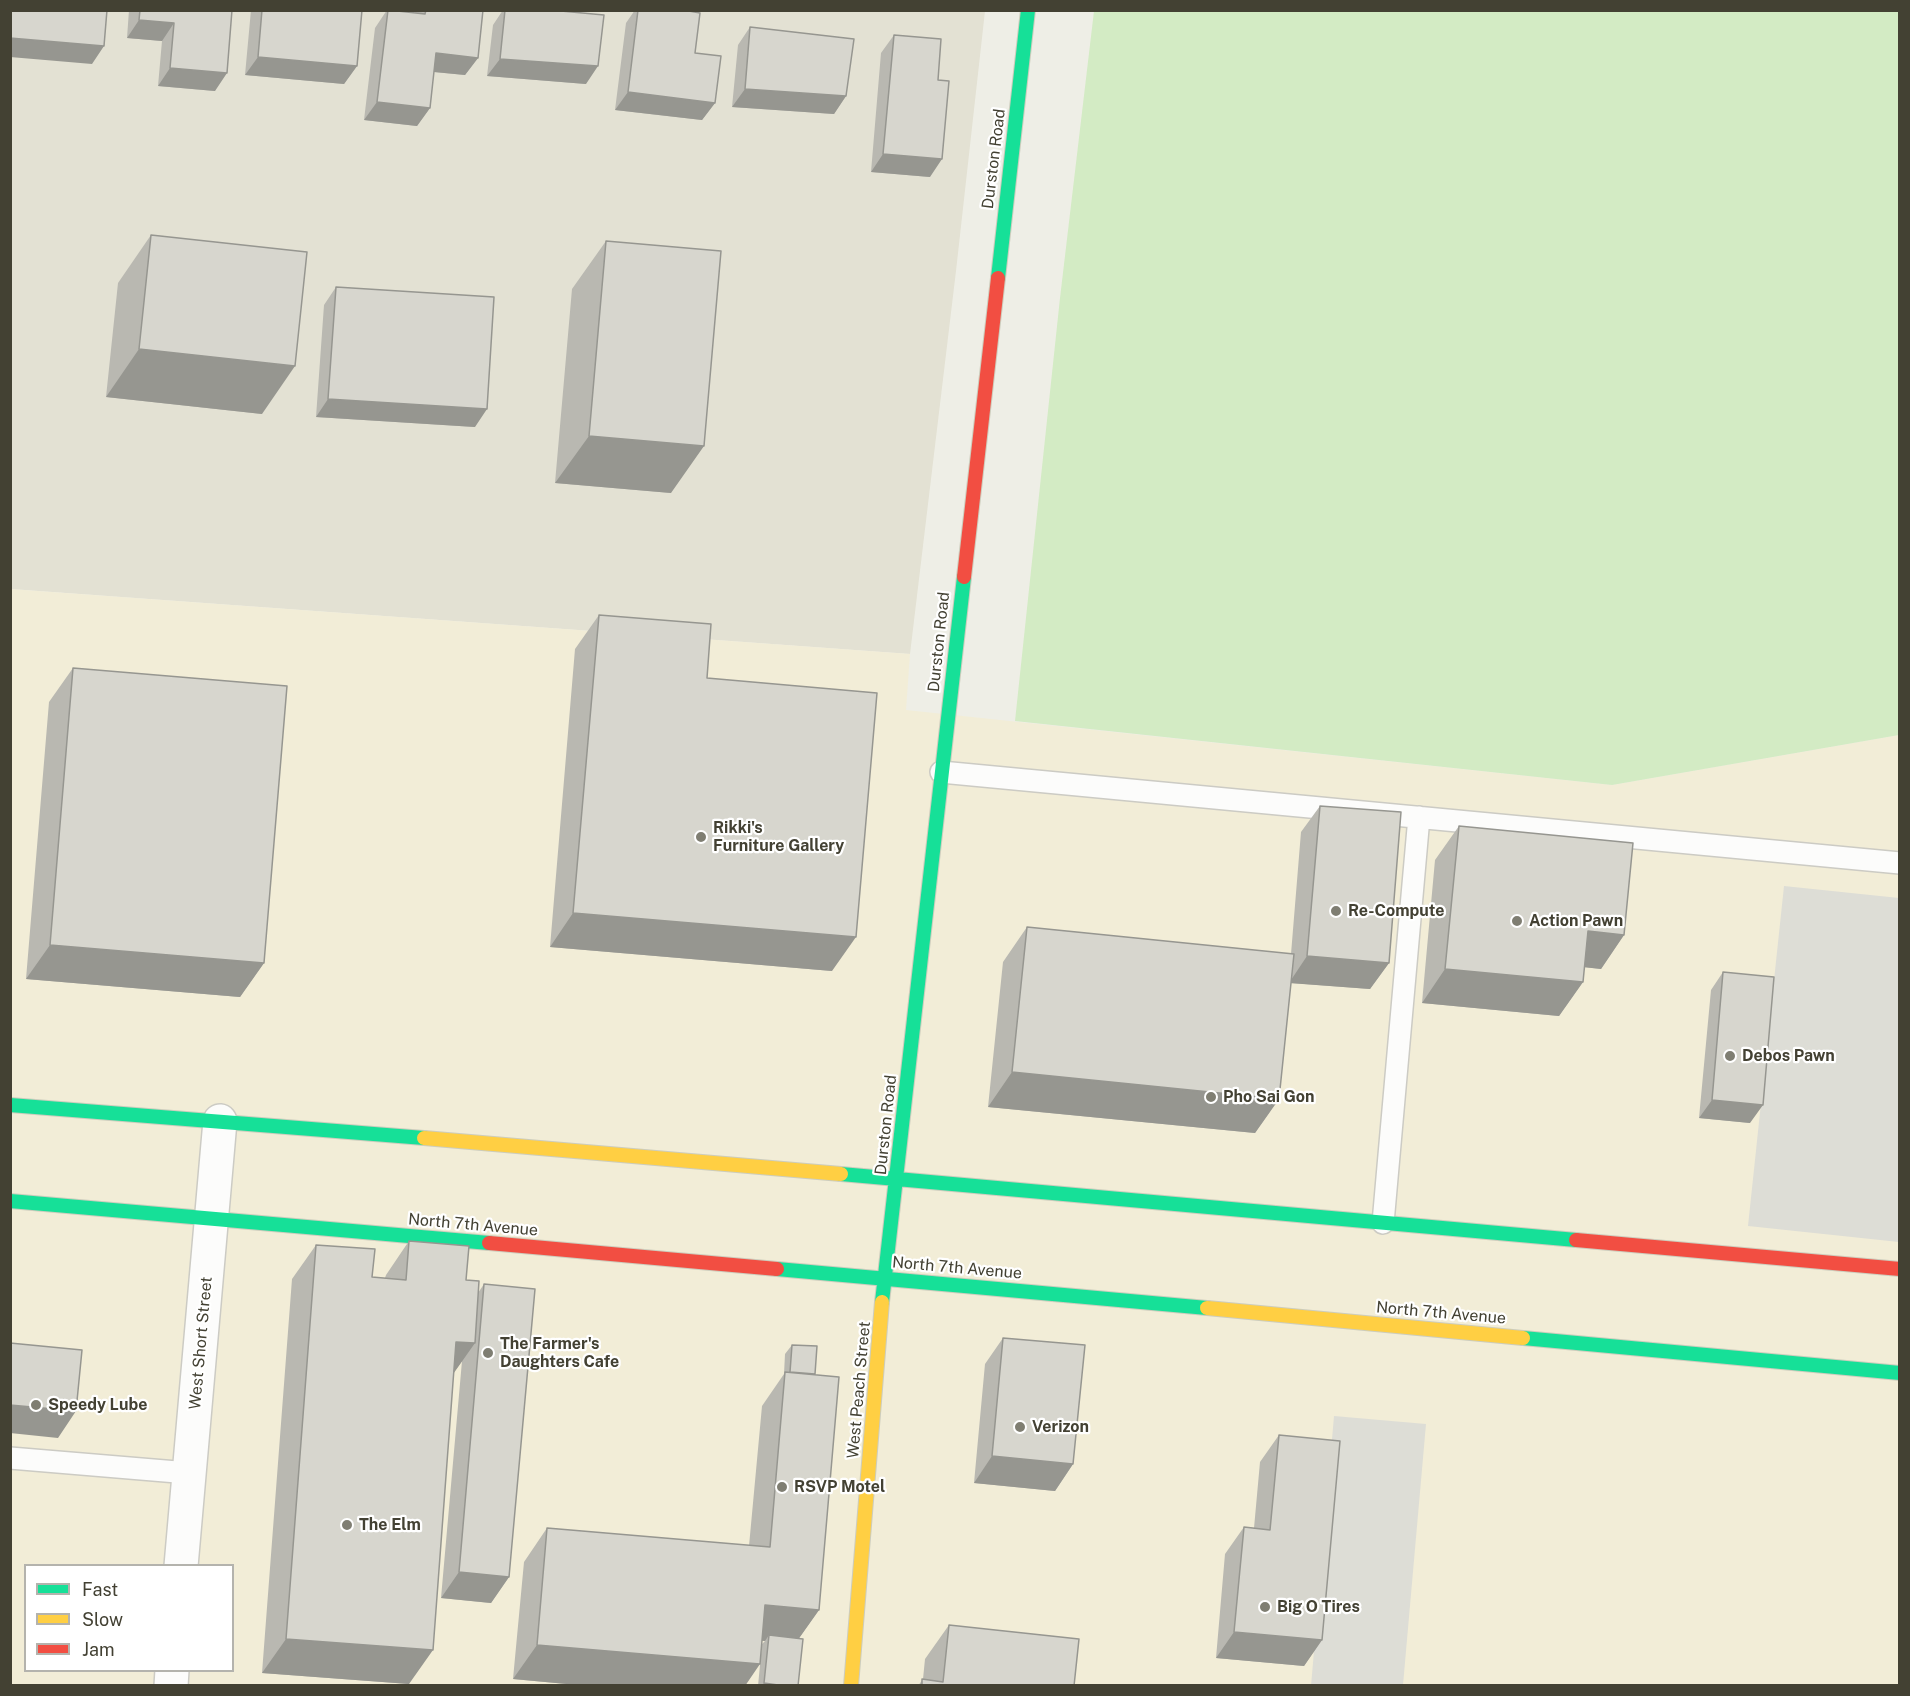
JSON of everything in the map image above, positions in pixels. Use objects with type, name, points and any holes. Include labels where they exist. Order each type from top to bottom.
[{"type":"main road","name":"Durston Road","points":[[884,1278],[1028,10]]},
{"type":"main road","points":[[10,1105],[896,1179],[1899,1269]]},
{"type":"main road","name":"North 7th Avenue","points":[[10,1201],[884,1278],[1899,1373]]},
{"type":"main road","name":"West Peach Street","points":[[851,1686],[884,1278]]},
{"type":"street","name":"West Short Street","points":[[181,1564],[220,1121]]},
{"type":"lane","points":[[941,772],[1899,862]]},
{"type":"lane","points":[[1383,1223],[1419,818]]},
{"type":"lane","points":[[10,1458],[189,1473]]},
{"type":"shaded area","points":[[10,11],[985,11],[910,654],[11,589]]},
{"type":"shaded area","points":[[10,589],[910,654],[906,710],[1612,785],[1899,735],[1899,1685],[11,1685]]},
{"type":"shaded area","points":[[1784,886],[1899,898],[1899,1242],[1748,1226]]},
{"type":"shaded area","points":[[1334,1416],[1426,1424],[1403,1685],[1311,1686]]},
{"type":"green space","points":[[1094,11],[1899,11],[1899,735],[1612,785],[1015,721],[1060,298]]},
{"type":"building","points":[[11,10],[107,10],[104,46],[10,38]]},
{"type":"building","points":[[140,10],[232,10],[227,73],[170,68],[174,23],[139,20]]},
{"type":"building","points":[[262,10],[362,10],[357,66],[258,57]]},
{"type":"building","points":[[388,10],[425,14],[426,10],[483,10],[478,58],[436,53],[430,108],[377,102]]},
{"type":"building","points":[[505,10],[550,10],[604,15],[598,66],[500,59]]},
{"type":"building","points":[[638,10],[683,10],[700,13],[695,53],[721,56],[715,103],[628,92]]},
{"type":"building","points":[[750,27],[854,39],[846,96],[745,89]]},
{"type":"building","points":[[894,35],[941,39],[938,80],[949,81],[942,159],[883,154]]},
{"type":"building","points":[[151,235],[307,252],[295,366],[139,349]]},
{"type":"building","points":[[606,241],[721,251],[704,446],[589,436]]},
{"type":"building","points":[[336,287],[494,297],[487,409],[328,399]]},
{"type":"building","name":"Rikki's Furniture Gallery","points":[[599,615],[711,624],[707,678],[877,693],[856,937],[573,913]]},
{"type":"building","points":[[73,668],[287,686],[264,963],[50,945]]},
{"type":"building","name":"Re-Compute","points":[[1320,806],[1401,812],[1389,963],[1307,956]]},
{"type":"building","name":"Action Pawn","points":[[1459,826],[1633,843],[1624,935],[1588,931],[1583,982],[1445,969]]},
{"type":"building","points":[[1027,927],[1294,954],[1279,1099],[1012,1072]]},
{"type":"building","name":"Debos Pawn","points":[[1723,972],[1774,977],[1763,1105],[1712,1100]]},
{"type":"building","name":"The Elm","points":[[409,1241],[469,1246],[466,1280],[479,1281],[475,1343],[456,1342],[433,1650],[286,1639],[316,1245],[375,1249],[372,1277],[406,1280]]},
{"type":"building","points":[[484,1284],[535,1289],[509,1577],[459,1572]]},
{"type":"building","name":"Verizon","points":[[1003,1338],[1085,1345],[1073,1464],[992,1456]]},
{"type":"building","points":[[10,1343],[82,1350],[76,1411],[10,1405]]},
{"type":"building","points":[[792,1345],[817,1346],[815,1374],[790,1372]]},
{"type":"building","name":"RSVP Motel","points":[[785,1372],[839,1377],[819,1610],[765,1605],[760,1664],[537,1645],[547,1528],[770,1547]]},
{"type":"building","name":"Big O Tires","points":[[1279,1435],[1340,1441],[1322,1640],[1234,1632],[1244,1527],[1270,1530]]},
{"type":"building","points":[[949,1625],[1079,1639],[1074,1686],[922,1686],[922,1679],[943,1682]]},
{"type":"building","points":[[769,1635],[803,1639],[798,1686],[764,1683]]},
{"type":"traffic: fast","points":[[998,278],[1028,10]]},
{"type":"traffic: fast","points":[[882,1302],[964,577]]},
{"type":"traffic: fast","points":[[10,1105],[424,1138]]},
{"type":"traffic: fast","points":[[841,1174],[1576,1240]]},
{"type":"traffic: fast","points":[[10,1201],[489,1243]]},
{"type":"traffic: fast","points":[[777,1269],[1207,1308]]},
{"type":"traffic: fast","points":[[1523,1338],[1900,1373]]},
{"type":"traffic: slow","points":[[424,1138],[841,1174]]},
{"type":"traffic: slow","points":[[851,1686],[882,1302]]},
{"type":"traffic: slow","points":[[1207,1308],[1523,1338]]},
{"type":"traffic: jam","points":[[964,577],[998,278]]},
{"type":"traffic: jam","points":[[1576,1240],[1900,1269]]},
{"type":"traffic: jam","points":[[489,1243],[777,1269]]},
{"type":"place","name":"Rikki's Furniture Gallery","points":[[701,837]]},
{"type":"place","name":"Re-Compute","points":[[1336,911]]},
{"type":"place","name":"Action Pawn","points":[[1517,921]]},
{"type":"place","name":"Debos Pawn","points":[[1730,1056]]},
{"type":"place","name":"Pho Sai Gon","points":[[1211,1097]]},
{"type":"place","name":"The Farmer's Daughters Cafe","points":[[488,1353]]},
{"type":"place","name":"Speedy Lube","points":[[36,1405]]},
{"type":"place","name":"Verizon","points":[[1020,1427]]},
{"type":"place","name":"RSVP Motel","points":[[782,1487]]},
{"type":"place","name":"The Elm","points":[[347,1525]]},
{"type":"place","name":"Big O Tires","points":[[1265,1607]]}]
